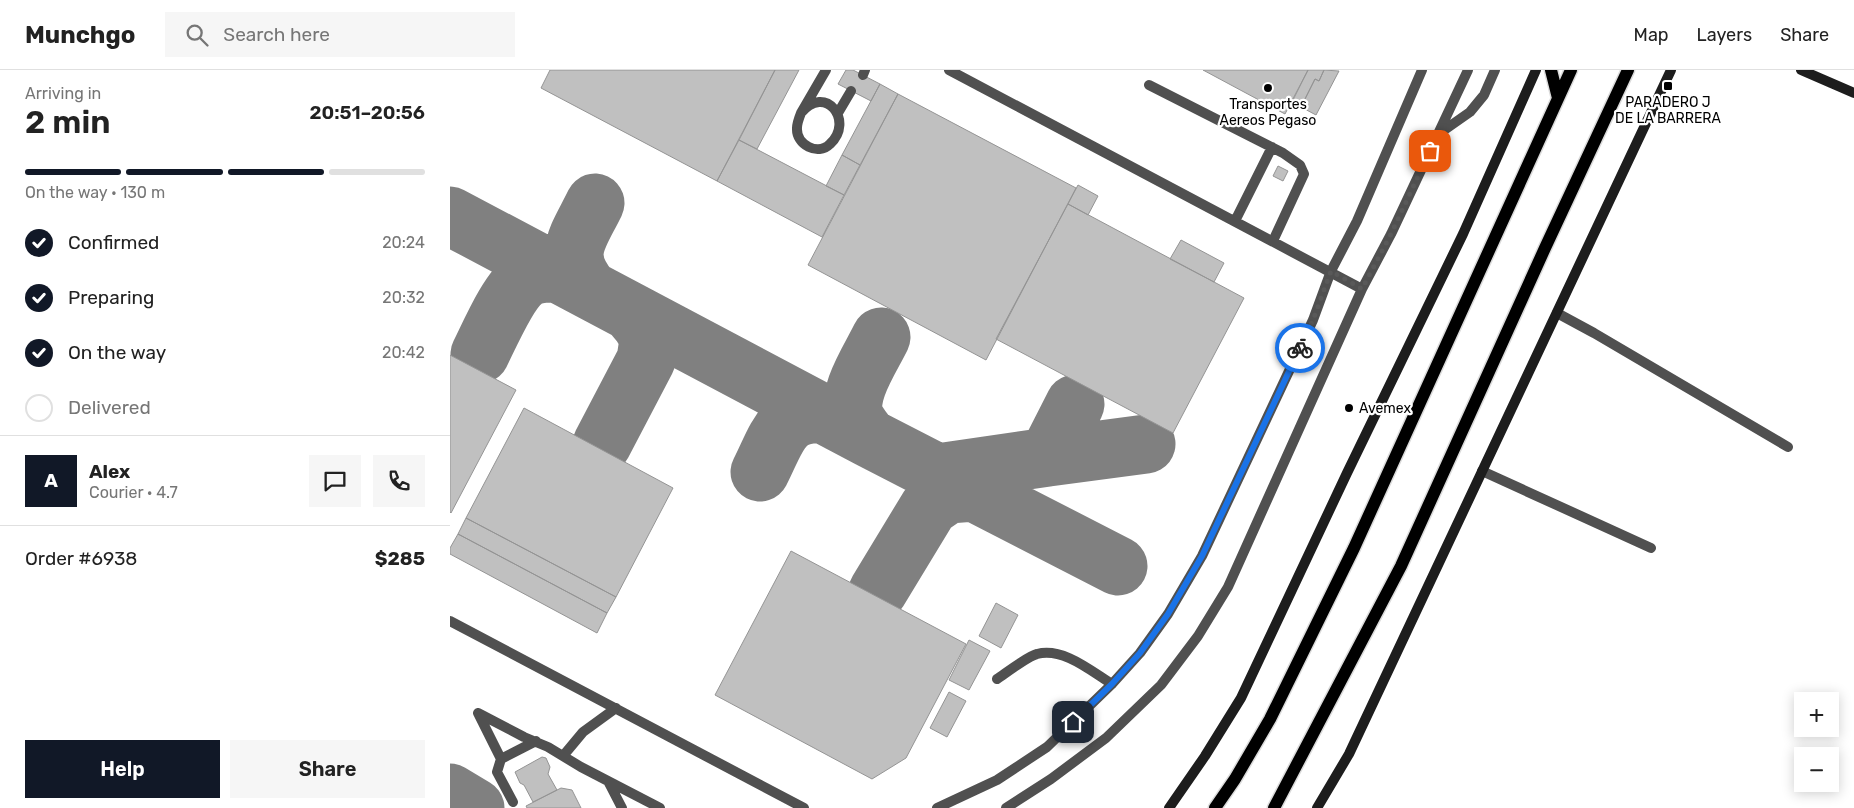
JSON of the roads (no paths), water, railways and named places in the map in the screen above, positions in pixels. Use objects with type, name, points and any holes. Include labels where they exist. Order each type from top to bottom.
[{"type":"main road","points":[[1551,70],[1558,98]]},
{"type":"main road","points":[[1215,808],[1235,779],[1270,719],[1354,548],[1571,70]]},
{"type":"main road","points":[[1274,808],[1401,566],[1628,70]]},
{"type":"street","points":[[802,114],[807,106],[815,102],[824,102],[832,106],[838,113],[840,122],[839,131],[830,145],[821,149],[812,149],[804,145],[798,138],[796,129],[802,114],[826,70]]},
{"type":"street","points":[[949,70],[1362,289]]},
{"type":"street","points":[[937,808],[997,780],[1047,747],[1112,684],[1140,653],[1168,614],[1202,556],[1313,320],[1331,271],[1357,221],[1422,70]]},
{"type":"street","points":[[1006,808],[1051,779],[1106,738],[1161,685],[1198,636],[1228,587],[1362,289],[1391,234],[1468,70]]},
{"type":"street","points":[[1438,134],[1470,112],[1484,95],[1496,70]]},
{"type":"street","points":[[1169,808],[1205,756],[1241,698],[1463,234],[1536,70]]},
{"type":"street","points":[[1317,808],[1349,754],[1671,70]]},
{"type":"street","points":[[1801,70],[1854,93]]},
{"type":"street","points":[[1150,85],[1272,147],[1300,165],[1304,174],[1273,241]]},
{"type":"street","points":[[838,113],[851,91]]},
{"type":"street","points":[[1236,221],[1272,147]]},
{"type":"street","points":[[1557,313],[1788,447]]},
{"type":"street","points":[[1482,471],[1651,548]]},
{"type":"street","points":[[450,621],[804,808]]},
{"type":"street","points":[[997,679],[1036,654],[1058,654],[1075,661],[1112,684]]},
{"type":"street","points":[[562,756],[583,732],[616,708]]},
{"type":"street","points":[[512,802],[497,772],[501,759],[478,713],[524,737],[536,741],[660,808]]},
{"type":"street","points":[[501,759],[536,741]]},
{"type":"street","points":[[608,781],[622,808]]},
{"type":"place","name":"PARADERO J DE LA BARRERA","points":[[1668,86]]},
{"type":"place","name":"Transportes Aereos Pegaso","points":[[1268,88]]},
{"type":"place","name":"Avemex","points":[[1349,408]]}]
